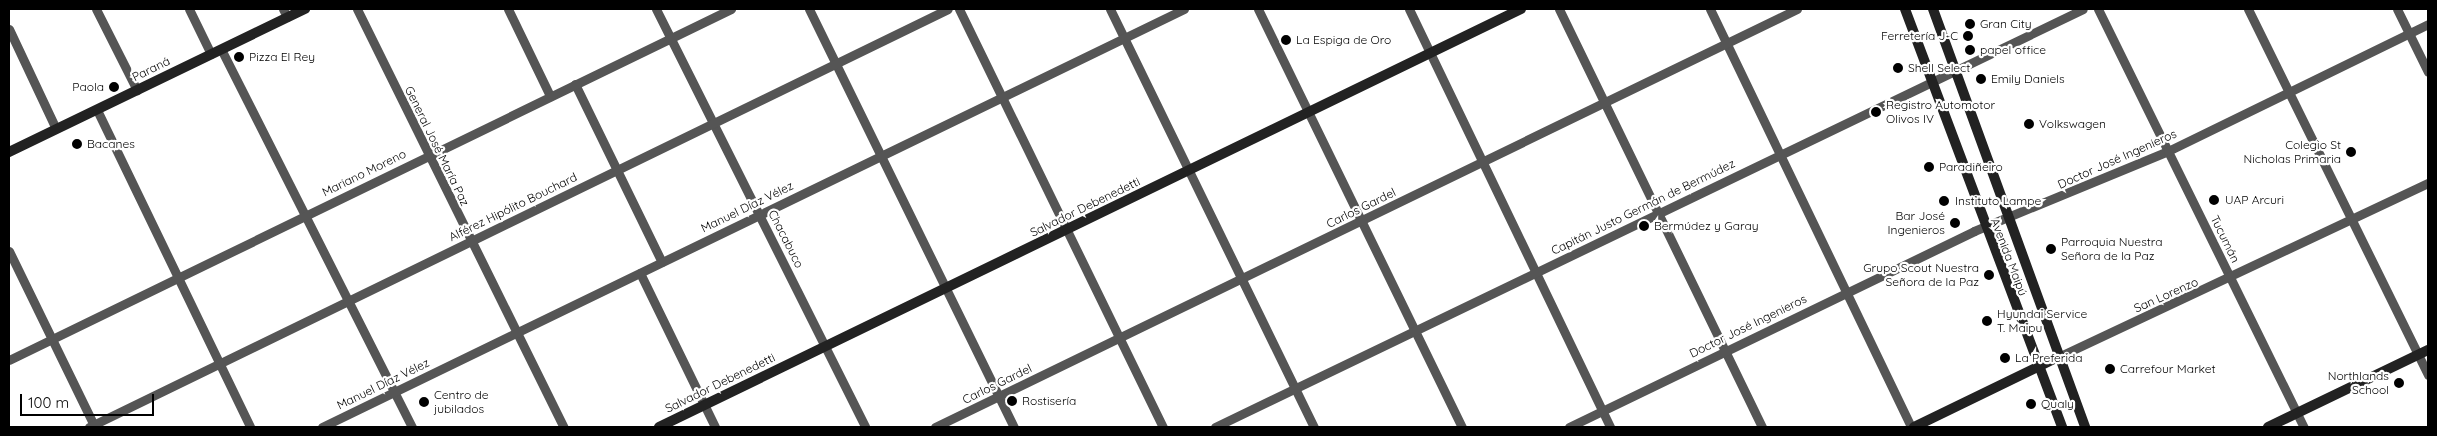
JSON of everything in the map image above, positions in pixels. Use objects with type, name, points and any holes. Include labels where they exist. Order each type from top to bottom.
[{"type":"street","points":[[96,9],[137,90]]},
{"type":"street","points":[[189,9],[211,54]]},
{"type":"street","name":"Paraná","points":[[9,152],[221,49],[285,13],[305,9]]},
{"type":"street","name":"General José María Paz","points":[[356,9],[515,334],[564,427]]},
{"type":"street","points":[[508,9],[550,96]]},
{"type":"street","name":"Chacabuco","points":[[656,9],[865,427]]},
{"type":"street","name":"Mariano Moreno","points":[[9,360],[731,9]]},
{"type":"street","points":[[809,9],[1014,427]]},
{"type":"street","name":"Alférez Hipólito Bouchard","points":[[92,426],[948,9]]},
{"type":"street","points":[[959,9],[1163,427]]},
{"type":"street","points":[[1110,9],[1240,279],[1314,427]]},
{"type":"street","name":"Manuel Díaz Vélez","points":[[322,427],[1184,9]]},
{"type":"street","points":[[1258,9],[1417,331],[1462,427]]},
{"type":"street","points":[[1409,9],[1610,427]]},
{"type":"street","name":"Salvador Debenedetti","points":[[659,427],[1521,9]]},
{"type":"street","points":[[1559,9],[1762,427]]},
{"type":"street","points":[[1710,9],[1845,292],[1912,427]]},
{"type":"street","name":"Carlos Gardel","points":[[935,427],[1000,397],[1118,337],[1362,222],[1797,9]]},
{"type":"street","name":"Avenida Maipú","points":[[1905,9],[1984,227],[2062,427]]},
{"type":"street","name":"Avenida Maipú","points":[[1933,9],[1957,72],[2007,220],[2085,427]]},
{"type":"street","name":"Capitán Justo Germán de Bermúdez","points":[[1215,427],[1536,274],[1779,154],[1932,81],[1957,72],[2083,9]]},
{"type":"street","name":"Tucumán","points":[[2098,9],[2304,427]]},
{"type":"street","points":[[2248,9],[2428,376]]},
{"type":"street","points":[[2396,9],[2428,72]]},
{"type":"street","name":"Doctor José Ingenieros","points":[[1569,427],[1845,292],[1984,227],[2007,220],[2168,151],[2428,24]]},
{"type":"street","points":[[9,29],[56,130]]},
{"type":"street","points":[[221,49],[412,427]]},
{"type":"street","points":[[575,84],[662,262]]},
{"type":"street","points":[[97,110],[221,363],[250,427]]},
{"type":"street","name":"San Lorenzo","points":[[1912,427],[2058,357],[2231,279],[2428,183]]},
{"type":"street","points":[[9,251],[92,426]]},
{"type":"street","points":[[640,273],[715,427]]},
{"type":"street","points":[[2268,427],[2428,350]]},
{"type":"place","name":"Gran City","points":[[1970,24]]},
{"type":"place","name":"Ferretería J-C","points":[[1968,36]]},
{"type":"place","name":"La Espiga de Oro","points":[[1286,40]]},
{"type":"place","name":"papel office","points":[[1970,50]]},
{"type":"place","name":"Pizza El Rey","points":[[239,57]]},
{"type":"place","name":"Shell Select","points":[[1898,68]]},
{"type":"place","name":"Emily Daniels","points":[[1981,79]]},
{"type":"place","name":"Paola","points":[[114,87]]},
{"type":"place","name":"Registro Automotor Olivos IV","points":[[1876,112]]},
{"type":"place","name":"Volkswagen","points":[[2029,124]]},
{"type":"place","name":"Bacanes","points":[[77,144]]},
{"type":"place","name":"Colegio St Nicholas Primaria","points":[[2351,152]]},
{"type":"place","name":"Paradiñeiro","points":[[1929,167]]},
{"type":"place","name":"UAP Arcuri","points":[[2214,200]]},
{"type":"place","name":"Instituto Lampe","points":[[1944,201]]},
{"type":"place","name":"Bar José Ingenieros","points":[[1955,223]]},
{"type":"place","name":"Bermúdez y Garay","points":[[1644,226]]},
{"type":"place","name":"Parroquia Nuestra Señora de la Paz","points":[[2051,249]]},
{"type":"place","name":"Grupo Scout Nuestra Señora de la Paz","points":[[1989,275]]},
{"type":"place","name":"Hyundai Service T. Maipu","points":[[1987,321]]},
{"type":"place","name":"La Preferida","points":[[2005,358]]},
{"type":"place","name":"Carrefour Market","points":[[2110,369]]},
{"type":"place","name":"Northlands School","points":[[2399,383]]},
{"type":"place","name":"Rostisería","points":[[1012,401]]},
{"type":"place","name":"Centro de jubilados","points":[[424,402]]},
{"type":"place","name":"Qualy","points":[[2031,404]]}]
